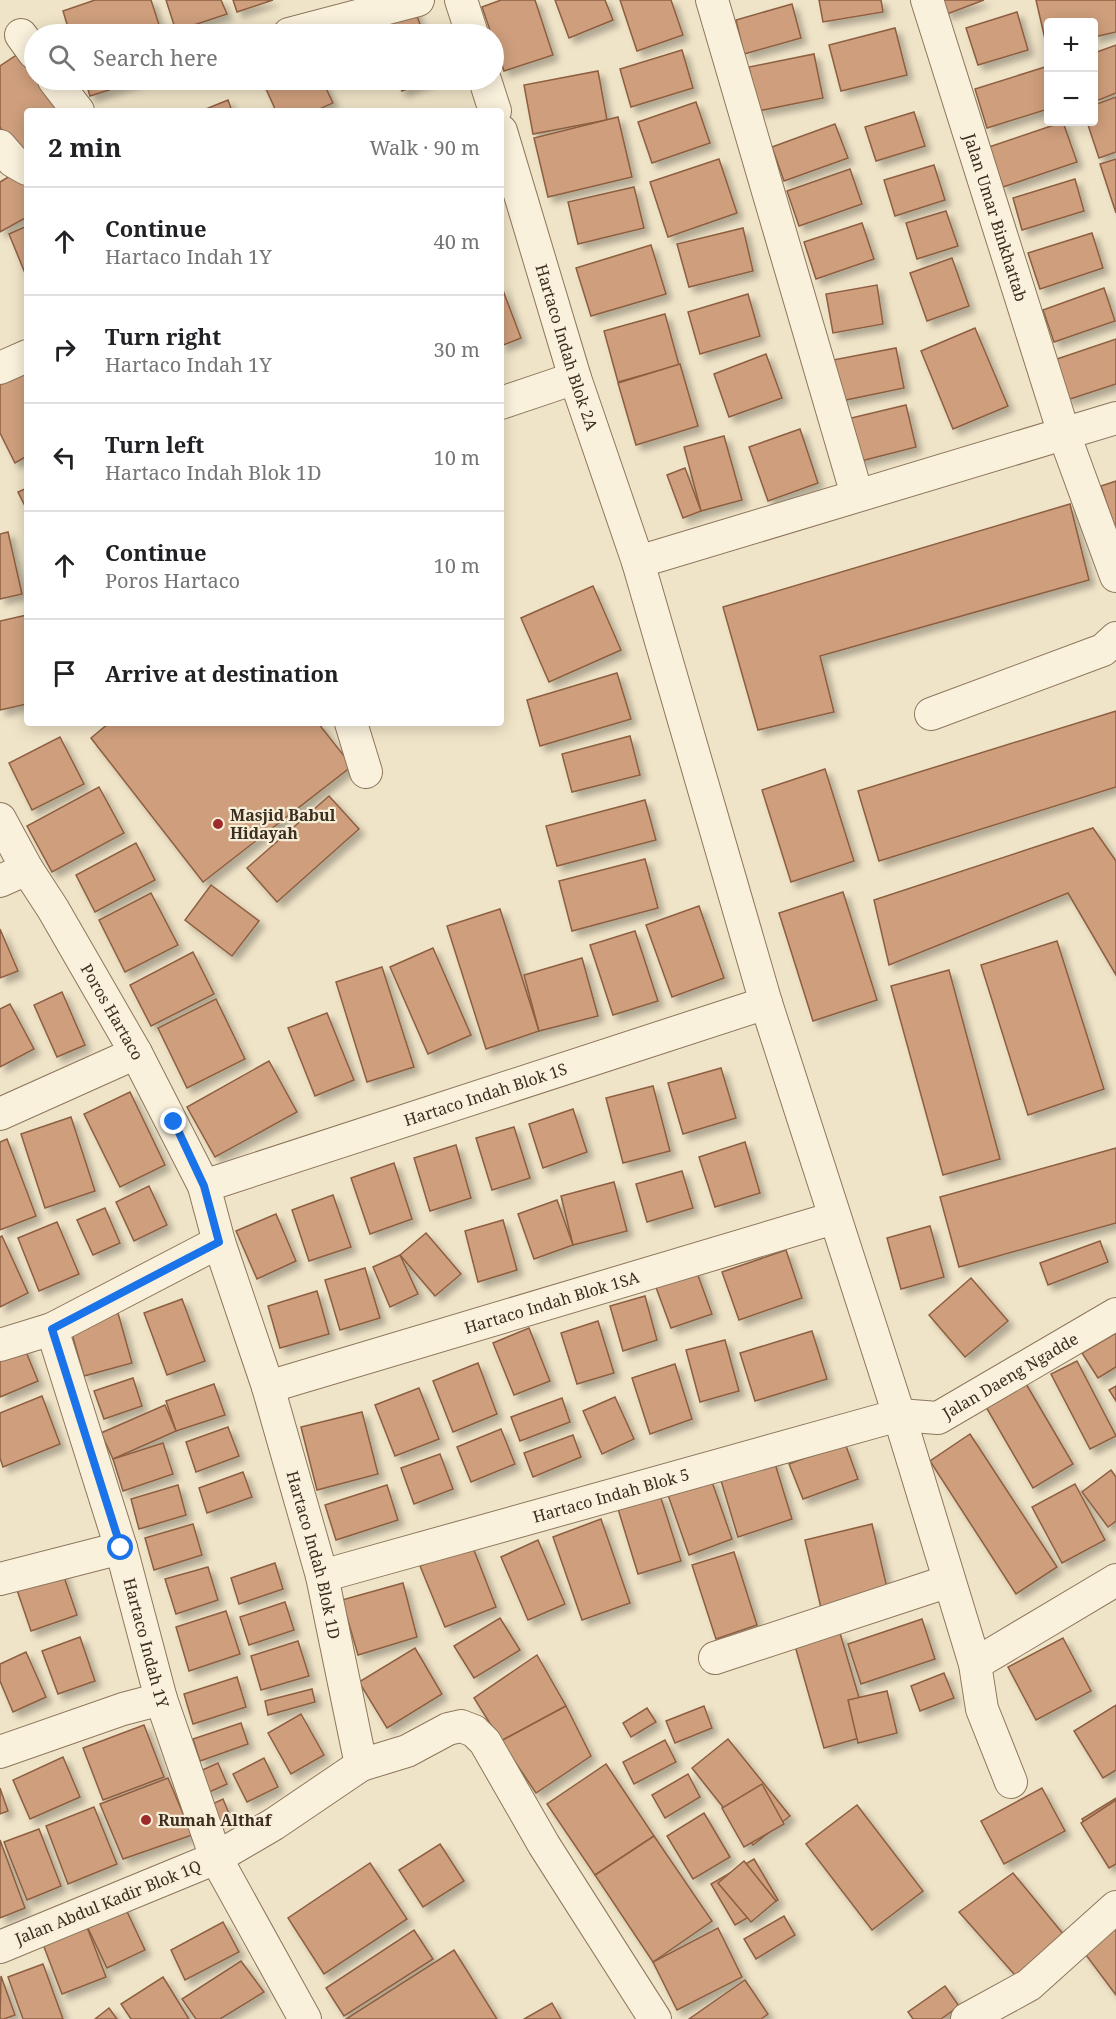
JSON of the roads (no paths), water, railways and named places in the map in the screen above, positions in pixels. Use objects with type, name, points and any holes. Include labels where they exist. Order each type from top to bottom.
[{"type":"street","points":[[327,24],[418,0]]},
{"type":"street","points":[[461,0],[469,24]]},
{"type":"street","points":[[712,0],[856,495]]},
{"type":"street","name":"Jalan Umar Binkhattab","points":[[927,0],[1064,434],[1116,576]]},
{"type":"street","points":[[62,90],[76,108]]},
{"type":"street","points":[[488,90],[494,108]]},
{"type":"street","name":"Hartaco Indah Blok 2A","points":[[504,141],[575,378],[638,562],[766,1003],[899,1414],[975,1664],[982,1709],[1011,1782]]},
{"type":"street","points":[[0,146],[13,161],[24,167]]},
{"type":"street","points":[[0,368],[24,357]]},
{"type":"street","points":[[504,402],[575,378]]},
{"type":"street","points":[[638,562],[1116,418]]},
{"type":"street","points":[[931,714],[1103,650],[1116,638]]},
{"type":"street","points":[[352,726],[366,772]]},
{"type":"street","name":"Poros Hartaco","points":[[0,819],[14,875],[53,909],[136,1053],[204,1186]]},
{"type":"street","name":"Hartaco Indah Blok 1S","points":[[204,1186],[766,1003]]},
{"type":"street","points":[[0,1114],[136,1053]]},
{"type":"street","name":"Hartaco Indah Blok 1D","points":[[204,1186],[219,1242],[268,1387],[322,1576],[361,1765]]},
{"type":"street","name":"Hartaco Indah Blok 1SA","points":[[268,1387],[834,1218]]},
{"type":"street","points":[[0,1345],[52,1329],[219,1242]]},
{"type":"street","name":"Jalan Daeng Ngadde","points":[[899,1414],[938,1418],[1116,1314]]},
{"type":"street","name":"Hartaco Indah 1Y","points":[[52,1329],[121,1548],[161,1700],[216,1858],[295,2016]]},
{"type":"street","name":"Hartaco Indah Blok 5","points":[[322,1576],[899,1414]]},
{"type":"street","points":[[0,1579],[121,1548]]},
{"type":"street","points":[[975,1664],[1116,1580]]},
{"type":"street","points":[[715,1658],[949,1581]]},
{"type":"street","points":[[0,1752],[123,1709],[161,1700]]},
{"type":"street","points":[[216,1858],[274,1824],[361,1765],[407,1751],[448,1729],[461,1726],[474,1731],[485,1742],[544,1845],[655,2019]]},
{"type":"street","name":"Jalan Abdul Kadir Blok 1Q","points":[[0,1947],[216,1858]]},
{"type":"street","points":[[967,2019],[1029,1985],[1116,1906]]},
{"type":"place","name":"Masjid Babul Hidayah","points":[[218,824]]},
{"type":"place","name":"Rumah Althaf","points":[[146,1820]]}]
